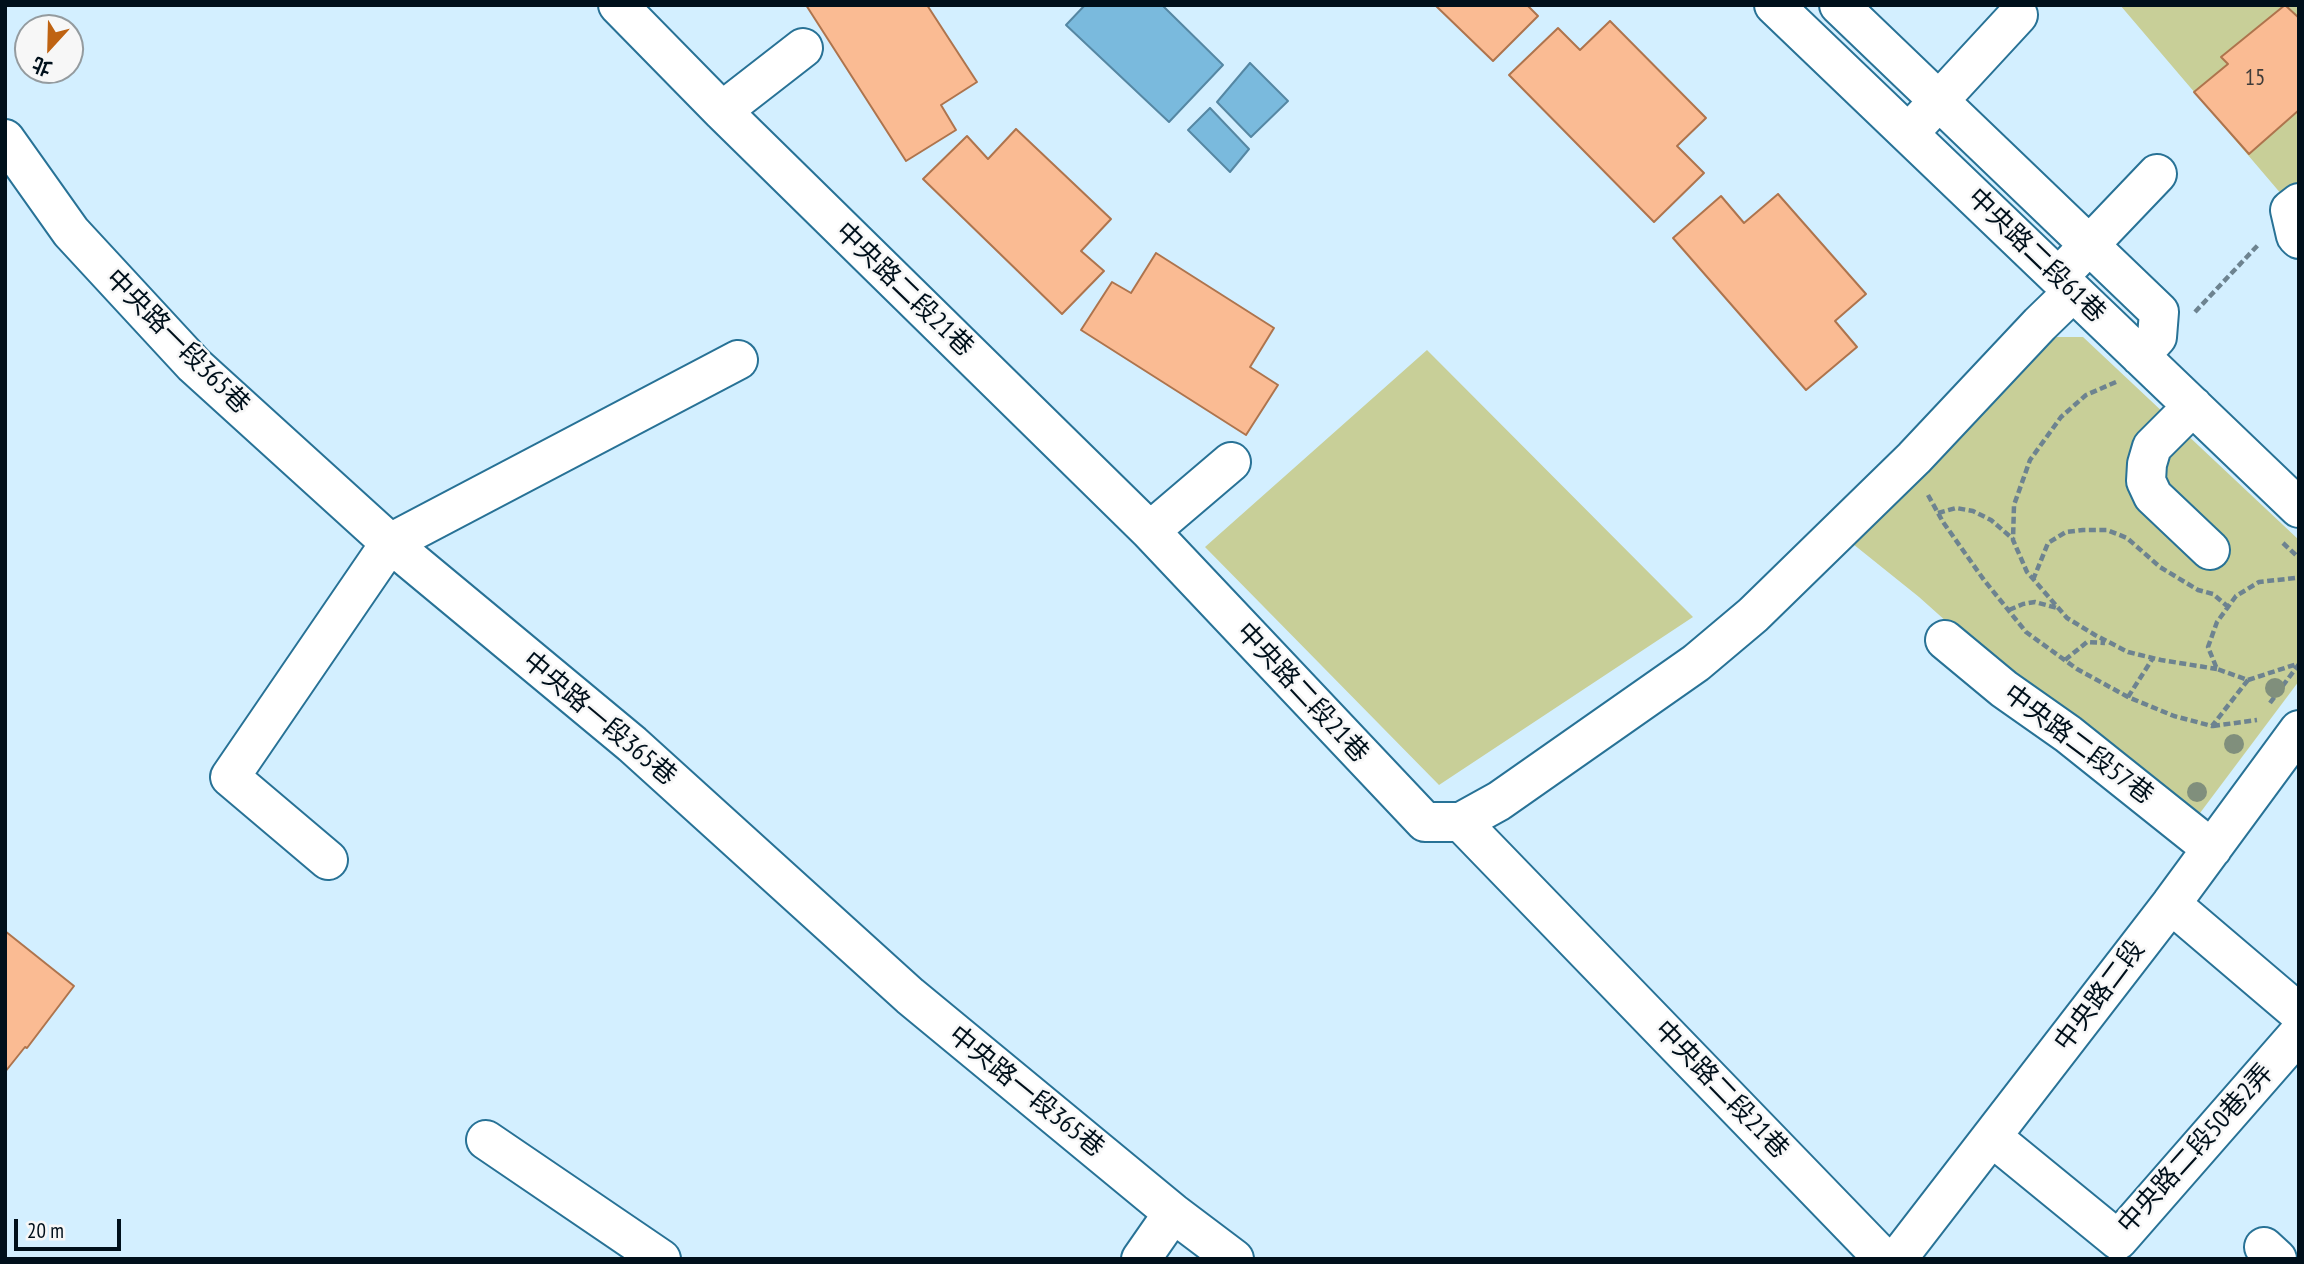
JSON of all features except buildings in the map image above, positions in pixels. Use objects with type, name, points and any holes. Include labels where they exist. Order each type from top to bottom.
[{"type":"street","name":"中央路二段21巷","points":[[618,5],[722,111],[1150,531],[1425,822],[1461,822],[1884,1259]]},
{"type":"street","name":"中央路二段61巷","points":[[1774,5],[2066,285],[2148,346],[2193,406],[2299,508]]},
{"type":"street","points":[[1839,5],[2159,312],[2148,346]]},
{"type":"street","points":[[1908,134],[2018,15]]},
{"type":"street","points":[[722,111],[803,48]]},
{"type":"street","name":"中央路一段365巷","points":[[5,139],[71,232],[194,365],[390,543],[632,744],[910,996],[1173,1213],[1234,1259]]},
{"type":"street","points":[[1461,822],[1499,801],[1696,663],[1753,615],[1914,458],[2040,324],[2090,244],[2157,174]]},
{"type":"street","points":[[328,860],[230,777],[390,543],[738,360]]},
{"type":"street","points":[[2193,406],[2152,447],[2146,481],[2153,496],[2210,550]]},
{"type":"street","points":[[1150,531],[1231,462]]},
{"type":"street","name":"中央路二段57巷","points":[[1945,640],[2004,689],[2068,734],[2212,849]]},
{"type":"street","name":"中央路二段","points":[[1897,1259],[2171,904],[2299,730]]},
{"type":"street","points":[[2171,904],[2299,1013]]},
{"type":"street","name":"中央路二段50巷2弄","points":[[1992,1137],[2118,1240],[2299,1033]]},
{"type":"street","points":[[486,1140],[661,1259]]},
{"type":"street","points":[[1141,1259],[1173,1213]]},
{"type":"path","points":[[2148,346],[2186,321],[2296,217]]},
{"type":"path","points":[[1914,458],[1938,513],[1984,580],[2026,632],[2065,660],[2128,697],[2174,716],[2212,726],[2257,720]]},
{"type":"path","points":[[1938,513],[1956,508],[1973,511],[1991,520],[2014,540]]},
{"type":"path","points":[[2034,580],[2048,543],[2066,532],[2107,530],[2127,537],[2160,566],[2198,590],[2213,594],[2227,606]]},
{"type":"path","points":[[2248,680],[2217,669],[2208,647],[2217,622],[2236,596],[2259,582],[2299,580]]},
{"type":"path","points":[[2009,610],[2035,602],[2058,608]]},
{"type":"path","points":[[2065,660],[2087,642],[2109,643]]},
{"type":"path","points":[[2128,697],[2152,658]]},
{"type":"path","points":[[2212,726],[2248,680],[2299,664]]},
{"type":"green space","points":[[2120,5],[2299,5],[2299,193],[2288,202]]},
{"type":"green space","points":[[2046,337],[2083,337],[2299,540],[2299,681],[2194,821],[1994,664],[1919,597],[1853,544]]},
{"type":"green space","points":[[1427,350],[1693,617],[1439,785],[1205,547]]},
{"type":"water","points":[[1085,5],[1162,5],[1223,65],[1169,122],[1066,25]]},
{"type":"water","points":[[1250,63],[1288,101],[1251,137],[1217,102]]},
{"type":"water","points":[[1210,108],[1249,149],[1230,172],[1188,130]]}]
